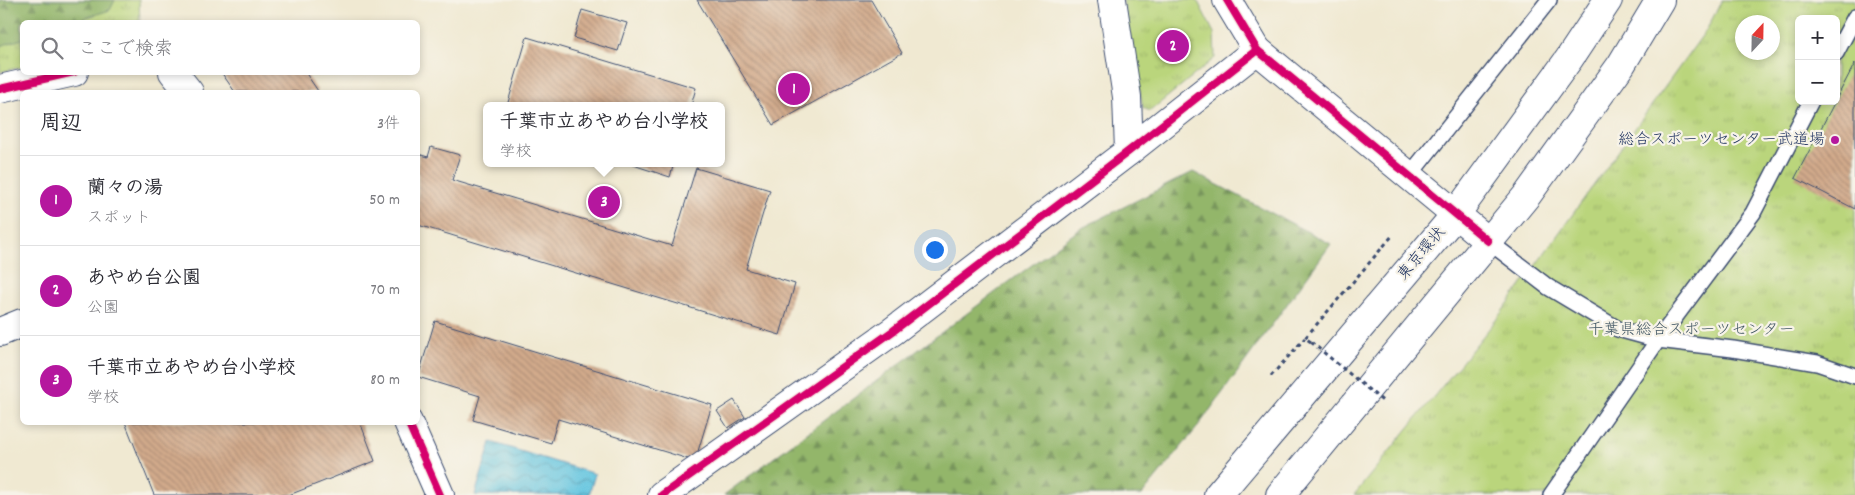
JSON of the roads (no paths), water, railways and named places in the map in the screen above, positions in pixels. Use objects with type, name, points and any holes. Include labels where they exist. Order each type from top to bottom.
[{"type":"main road","points":[[1112,0],[1127,97],[1129,151]]},
{"type":"main road","points":[[1227,0],[1257,50],[1488,241]]},
{"type":"main road","name":"東京環状","points":[[1218,495],[1456,214],[1570,60],[1608,0]]},
{"type":"main road","points":[[1280,495],[1528,194],[1621,64],[1660,0]]},
{"type":"main road","points":[[662,495],[892,330],[1129,151],[1257,50]]},
{"type":"main road","points":[[0,89],[61,75]]},
{"type":"main road","points":[[175,75],[187,90]]},
{"type":"main road","points":[[0,332],[20,324]]},
{"type":"main road","points":[[409,425],[440,495]]},
{"type":"lane","points":[[1409,176],[1549,0]]},
{"type":"lane","points":[[1840,45],[1855,17]]},
{"type":"lane","points":[[1551,495],[1658,340],[1753,212],[1809,105]]},
{"type":"lane","points":[[1488,241],[1548,287],[1618,329],[1658,340],[1733,349],[1817,363],[1855,376]]},
{"type":"water","points":[[491,442],[595,474],[589,495],[475,495]]},
{"type":"place","name":"あやめ台公園","points":[[1173,46]]},
{"type":"place","name":"蘭々の湯","points":[[794,89]]},
{"type":"place","name":"総合スポーツセンター武道場","points":[[1835,140]]},
{"type":"place","name":"千葉市立あやめ台小学校","points":[[604,202]]},
{"type":"park label","name":"千葉県総合スポーツセンター","points":[[1691,330]]}]
